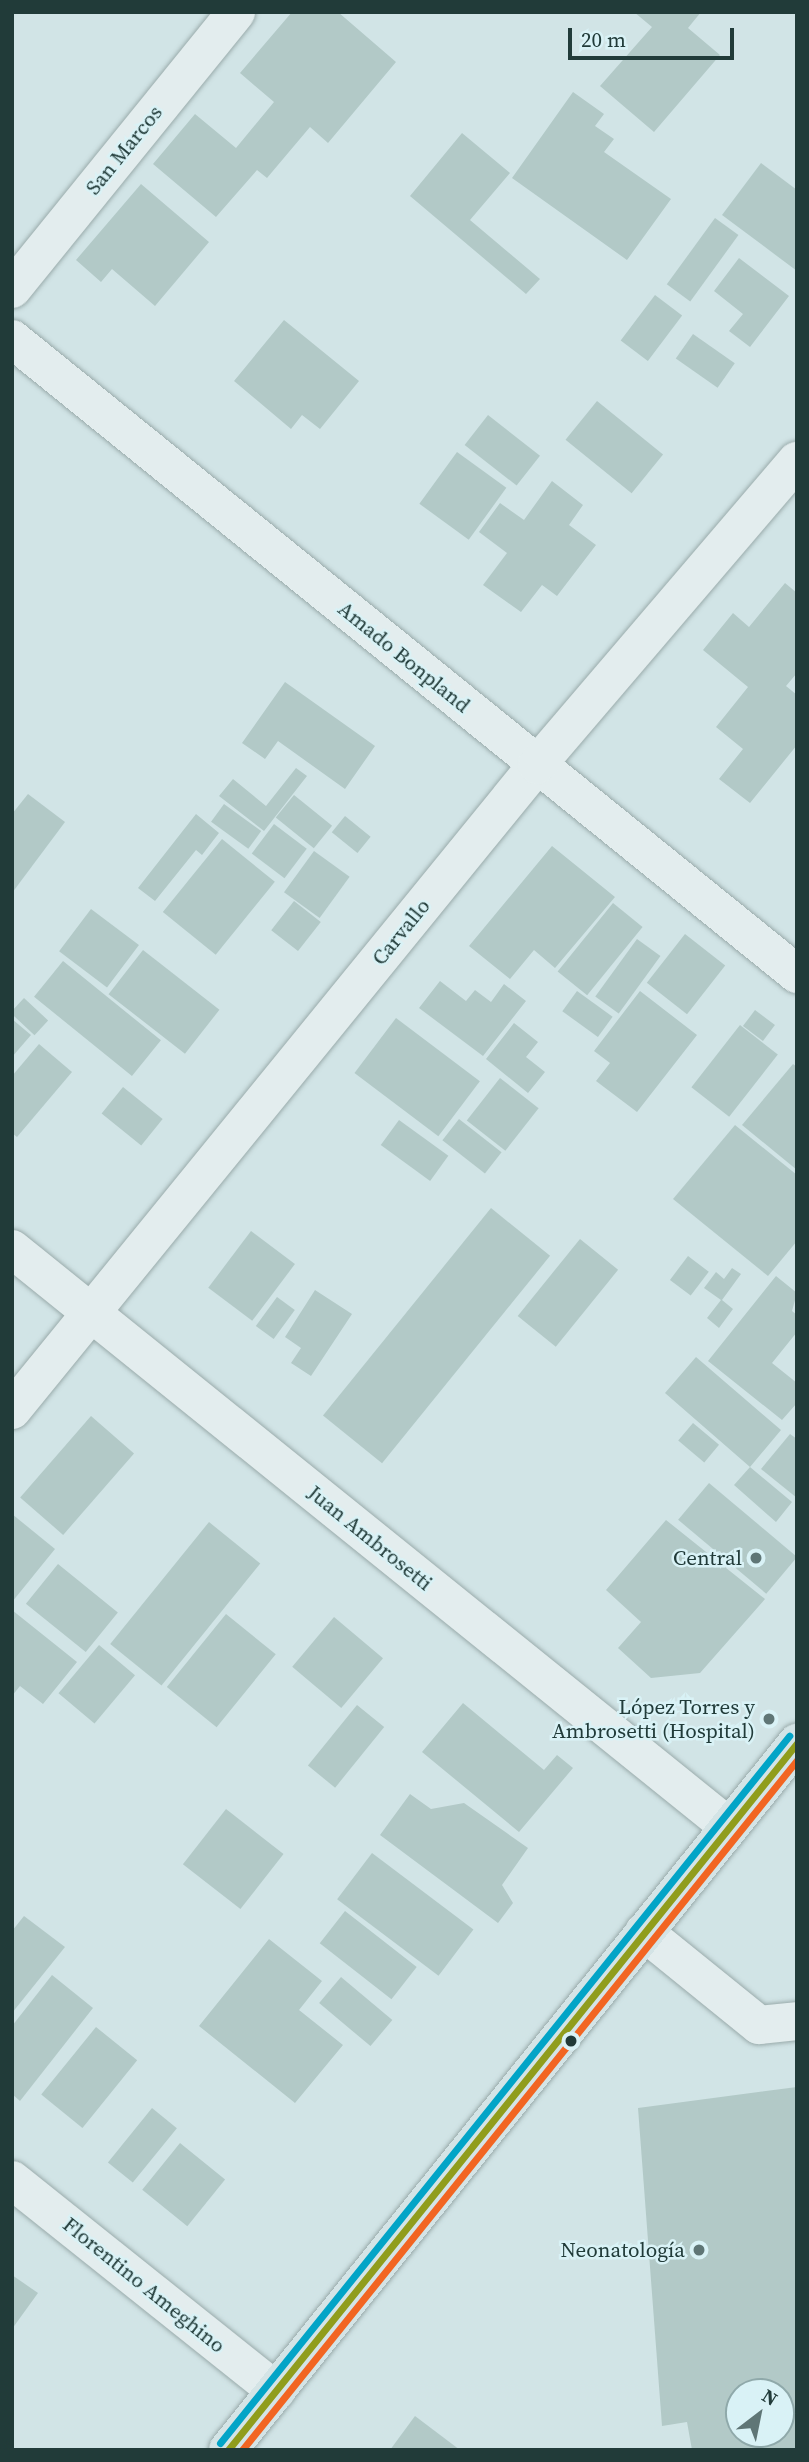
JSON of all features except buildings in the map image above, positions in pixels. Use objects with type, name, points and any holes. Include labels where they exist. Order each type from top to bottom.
[{"type":"main road","points":[[228,2450],[797,1743]]},
{"type":"street","name":"San Marcos","points":[[12,289],[236,12]]},
{"type":"street","name":"Amado Bonpland","points":[[12,339],[797,974]]},
{"type":"street","name":"Carvallo","points":[[12,1410],[537,765],[797,461]]},
{"type":"street","name":"Juan Ambrosetti","points":[[12,1249],[729,1827]]},
{"type":"street","points":[[644,1932],[759,2025],[797,2021]]},
{"type":"street","name":"Florentino Ameghino","points":[[12,2180],[276,2390]]},
{"type":"transit line","points":[[220,2443],[789,1736]]},
{"type":"transit line","points":[[228,2450],[797,1743]]},
{"type":"transit line","points":[[242,2450],[797,1760]]},
{"type":"place","name":"Central","points":[[756,1558]]},
{"type":"place","name":"López Torres y Ambrosetti (Hospital)","points":[[769,1719]]},
{"type":"place","name":"Neonatología","points":[[699,2250]]}]
